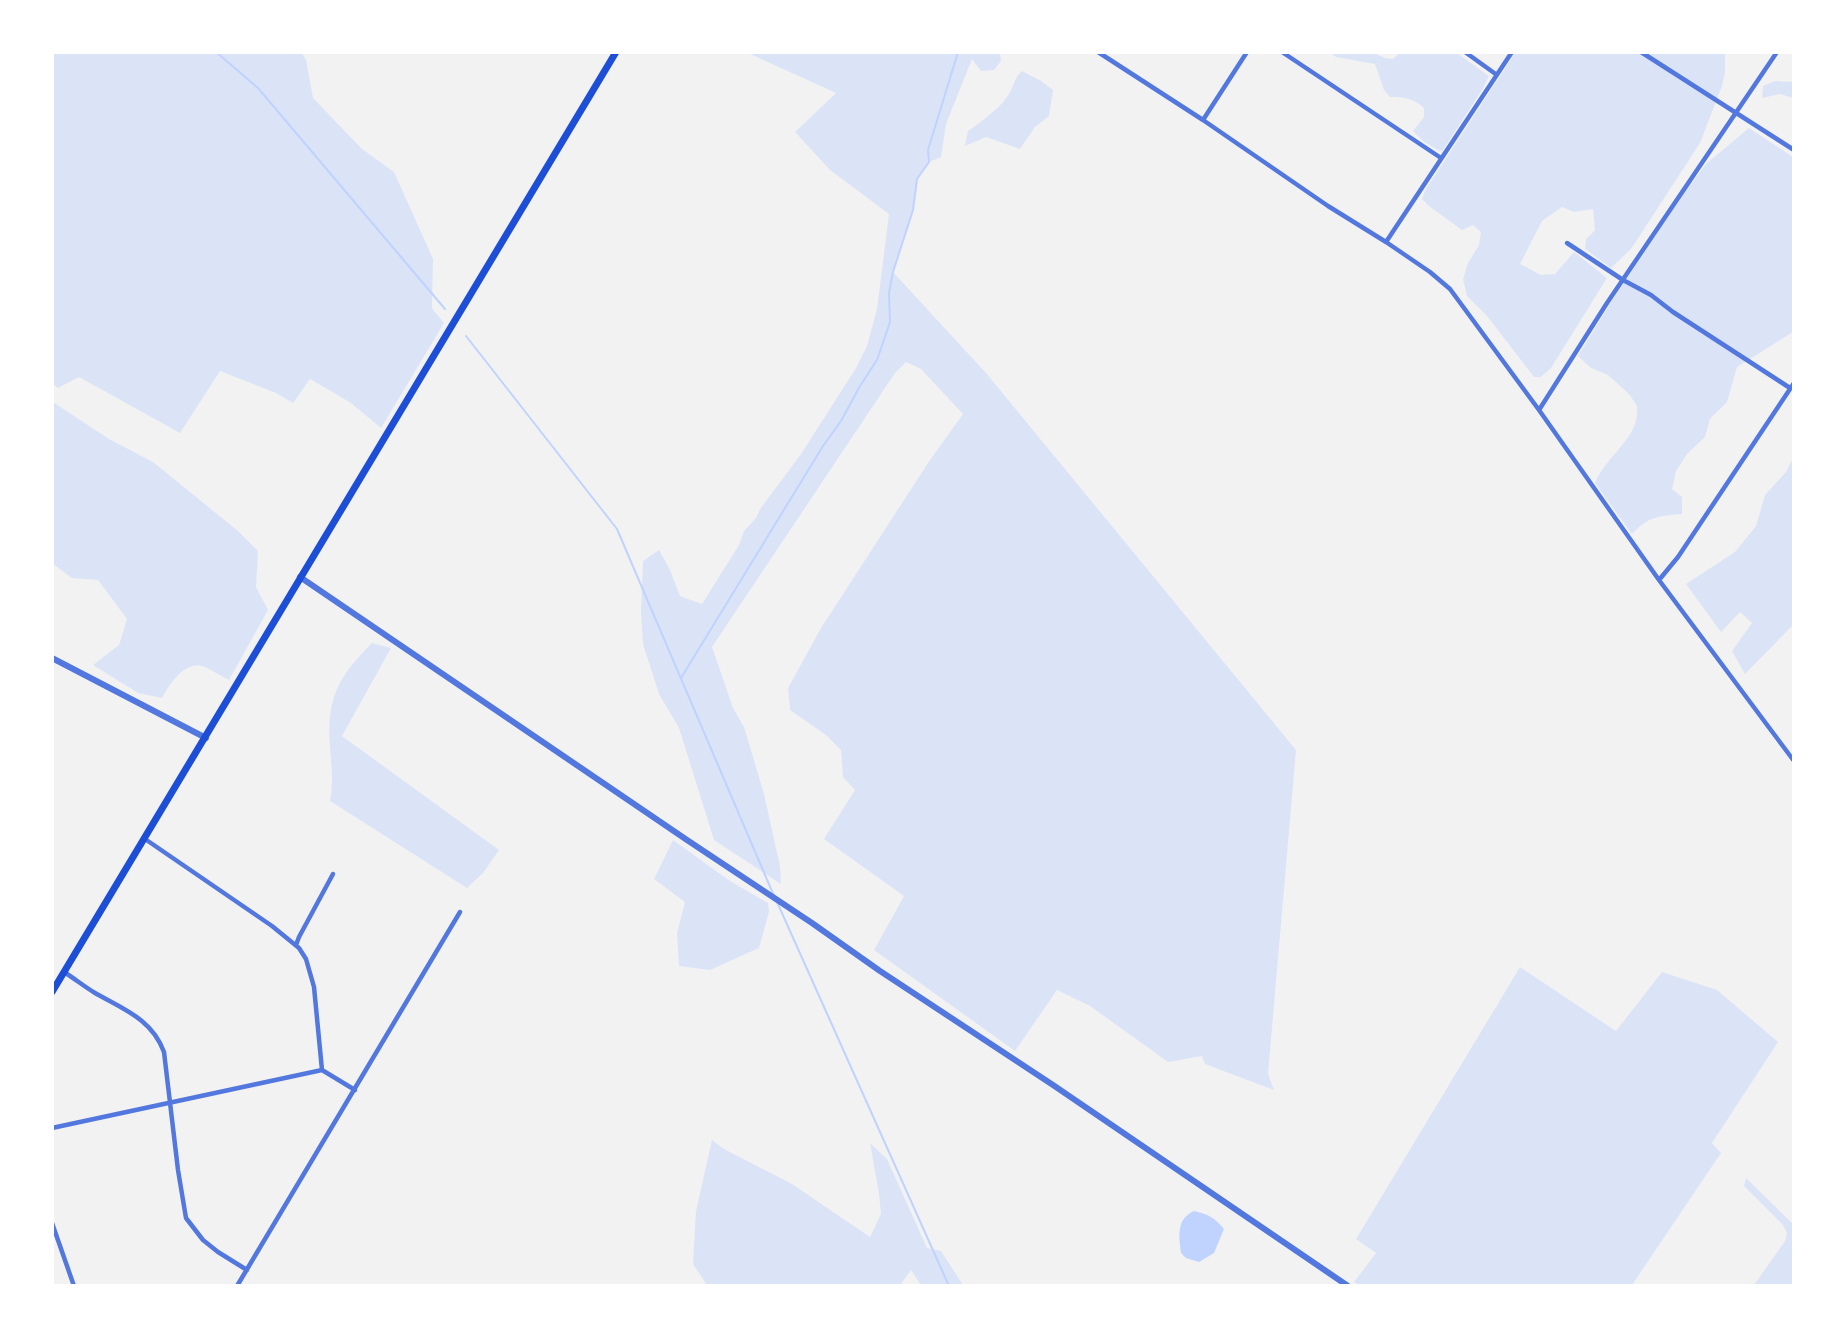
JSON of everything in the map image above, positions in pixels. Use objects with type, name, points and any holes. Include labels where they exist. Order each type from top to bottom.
[{"type":"main road","points":[[52,992],[616,52]]},
{"type":"street","points":[[1098,52],[1203,120],[1328,206],[1386,242],[1430,272],[1450,289],[1659,580],[1794,761]]},
{"type":"street","points":[[1203,120],[1247,52]]},
{"type":"street","points":[[1282,52],[1441,159]]},
{"type":"street","points":[[1465,52],[1497,75]]},
{"type":"street","points":[[1386,242],[1512,52]]},
{"type":"street","points":[[1641,52],[1794,150]]},
{"type":"street","points":[[1539,411],[1623,280],[1777,52]]},
{"type":"street","points":[[1567,243],[1623,280],[1651,295],[1673,312],[1790,388]]},
{"type":"street","points":[[1659,580],[1678,557],[1794,383]]},
{"type":"street","points":[[300,577],[1348,1286]]},
{"type":"street","points":[[52,658],[206,738]]},
{"type":"street","points":[[145,839],[296,945],[306,959],[314,987],[322,1070]]},
{"type":"street","points":[[296,945],[333,874]]},
{"type":"street","points":[[237,1286],[460,912]]},
{"type":"street","points":[[64,972],[92,991],[142,1019],[160,1040],[164,1052],[186,1218],[203,1240],[247,1270]]},
{"type":"street","points":[[52,1128],[322,1070],[355,1090]]},
{"type":"street","points":[[52,1223],[74,1286]]},
{"type":"shaded area","points":[[52,53],[302,53],[306,60],[313,98],[362,149],[394,172],[433,259],[432,308],[444,323],[381,428],[351,403],[310,379],[293,403],[276,393],[220,371],[180,433],[79,377],[58,388],[53,384]]},
{"type":"shaded area","points":[[748,53],[1000,53],[1001,61],[994,70],[981,71],[972,59],[946,124],[941,157],[929,162],[917,179],[913,210],[893,272],[986,373],[1296,750],[1268,1074],[1274,1090],[1205,1064],[1202,1056],[1168,1062],[1090,1006],[1057,990],[1015,1051],[874,950],[904,896],[824,839],[855,790],[843,777],[841,750],[826,735],[790,710],[788,688],[821,628],[930,460],[963,414],[921,369],[906,362],[895,373],[712,647],[733,708],[744,727],[764,794],[780,866],[781,884],[714,840],[679,728],[659,694],[643,644],[641,612],[643,561],[659,550],[680,596],[702,604],[739,545],[744,531],[756,518],[760,509],[801,454],[856,368],[867,346],[877,309],[889,214],[830,170],[795,132],[836,93]]},
{"type":"shaded area","points":[[1330,53],[1374,53],[1393,59],[1399,53],[1457,53],[1489,76],[1443,150],[1440,151],[1424,142],[1413,131],[1424,117],[1424,108],[1408,99],[1390,97],[1384,90],[1375,64],[1336,57]]},
{"type":"shaded area","points":[[1515,53],[1725,53],[1722,86],[1700,143],[1631,249],[1611,268],[1585,249],[1586,239],[1595,230],[1593,209],[1574,212],[1562,207],[1542,221],[1520,264],[1541,275],[1555,274],[1574,252],[1607,278],[1551,368],[1541,377],[1534,377],[1487,316],[1467,296],[1463,279],[1468,263],[1479,245],[1481,232],[1473,225],[1462,230],[1422,199],[1426,189]]},
{"type":"shaded area","points":[[1022,71],[1053,90],[1049,116],[1035,127],[1020,149],[986,137],[965,146],[968,131],[1002,103]]},
{"type":"shaded area","points":[[1775,81],[1793,82],[1793,98],[1780,94],[1762,98],[1763,86]]},
{"type":"shaded area","points":[[1749,128],[1793,157],[1793,332],[1737,367],[1727,402],[1710,419],[1705,437],[1687,454],[1676,471],[1672,489],[1682,497],[1682,514],[1655,518],[1632,534],[1595,483],[1604,467],[1633,429],[1637,406],[1629,394],[1608,375],[1591,368],[1578,356],[1686,190],[1707,163]]},
{"type":"shaded area","points":[[53,402],[109,439],[153,462],[238,531],[258,551],[256,587],[268,610],[229,680],[202,666],[189,667],[178,675],[162,698],[138,693],[93,665],[119,645],[127,619],[98,580],[72,578],[53,564]]},
{"type":"shaded area","points":[[1793,458],[1793,625],[1745,674],[1732,651],[1752,623],[1740,612],[1721,632],[1686,584],[1735,552],[1756,526],[1765,495],[1786,472]]},
{"type":"shaded area","points":[[372,643],[391,648],[342,736],[499,850],[483,873],[467,888],[330,801],[332,780],[329,729],[333,701],[343,677]]},
{"type":"shaded area","points":[[673,840],[730,881],[768,903],[769,912],[759,948],[710,970],[679,966],[677,933],[685,902],[654,879]]},
{"type":"shaded area","points":[[1520,967],[1616,1031],[1662,972],[1717,990],[1778,1042],[1712,1143],[1721,1153],[1632,1285],[1359,1285],[1354,1282],[1376,1253],[1356,1239]]},
{"type":"shaded area","points":[[712,1140],[724,1149],[792,1184],[870,1237],[881,1214],[870,1143],[887,1159],[927,1248],[941,1251],[963,1285],[921,1285],[911,1270],[900,1285],[707,1285],[693,1264],[696,1211]]},
{"type":"shaded area","points":[[1746,1178],[1793,1224],[1793,1285],[1754,1285],[1785,1241],[1787,1233],[1783,1225],[1744,1186]]},
{"type":"water","points":[[1194,1211],[1211,1217],[1224,1229],[1214,1253],[1199,1262],[1186,1258],[1181,1253],[1180,1247],[1181,1223],[1188,1214]]},
{"type":"waterway","points":[[216,52],[258,88],[445,309]]},
{"type":"waterway","points":[[681,678],[877,360],[890,322],[889,293],[893,272],[913,210],[917,179],[929,162],[928,150],[958,52]]},
{"type":"waterway","points":[[466,336],[617,529],[774,896]]},
{"type":"waterway","points":[[777,902],[949,1286]]}]
